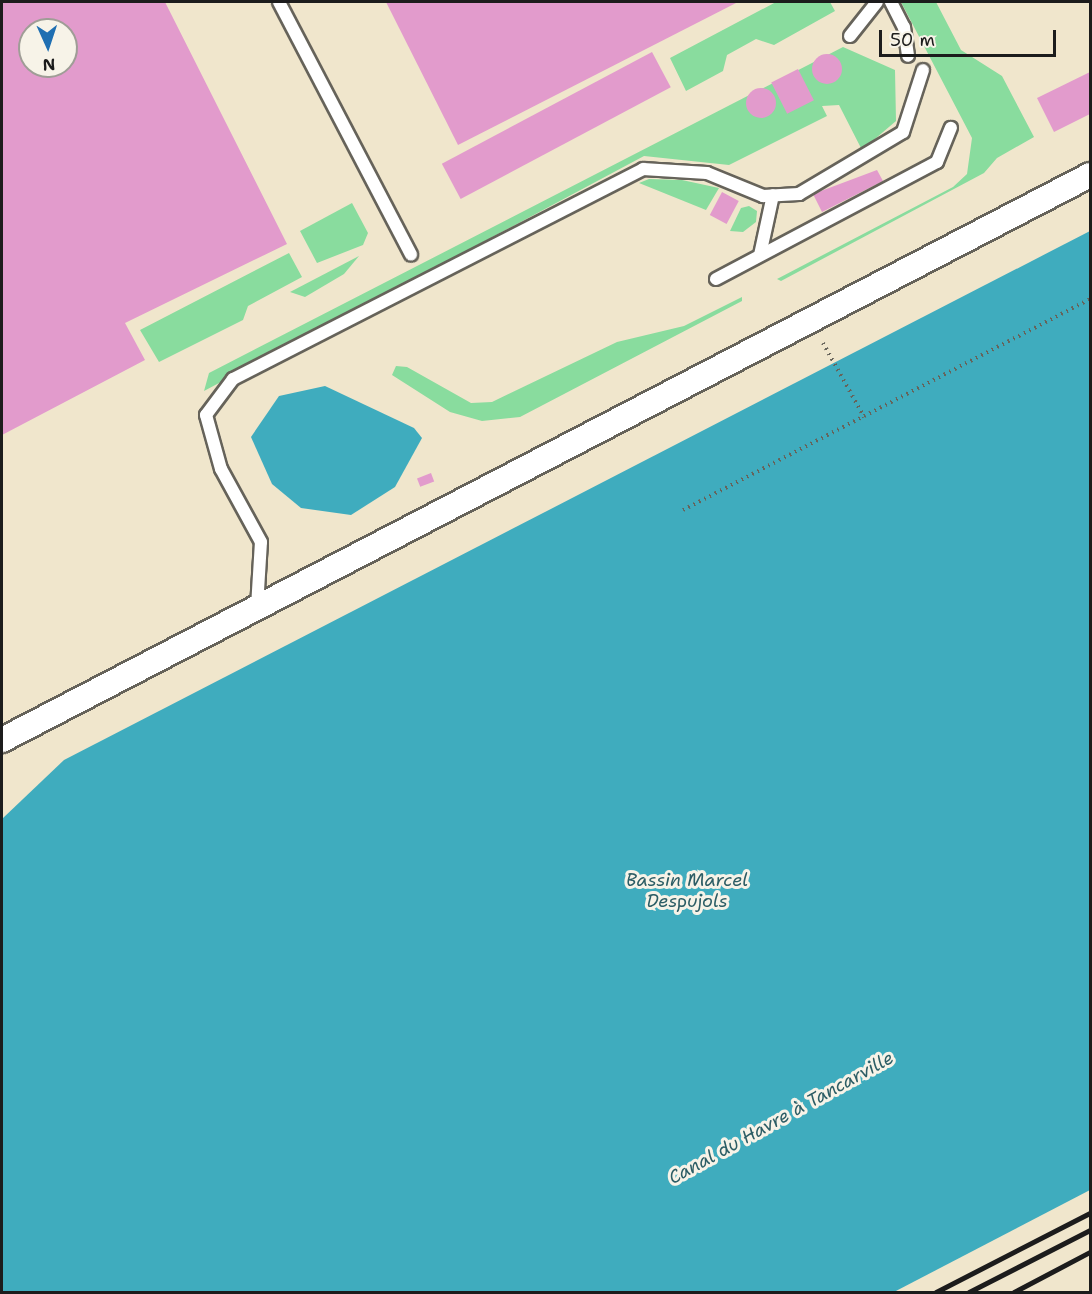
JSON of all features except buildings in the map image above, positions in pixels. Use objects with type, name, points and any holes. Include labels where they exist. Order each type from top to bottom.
[{"type":"street","points":[[2,740],[1090,176]]},
{"type":"lane","points":[[279,2],[411,255]]},
{"type":"lane","points":[[850,36],[877,2]]},
{"type":"lane","points":[[891,2],[904,27],[908,56]]},
{"type":"lane","points":[[257,607],[261,542],[221,469],[206,416],[233,379],[643,169],[707,173],[773,195],[799,194],[903,132],[923,70]]},
{"type":"lane","points":[[716,279],[937,162],[951,128]]},
{"type":"lane","points":[[760,255],[773,195]]},
{"type":"path","points":[[683,510],[1090,299]]},
{"type":"path","points":[[823,343],[864,417]]},
{"type":"green space","points":[[776,2],[830,2],[835,11],[774,45],[756,39],[727,55],[723,71],[686,91],[670,58]]},
{"type":"green space","points":[[901,2],[936,2],[961,50],[1002,76],[1034,137],[997,158],[984,173],[781,281],[777,279],[953,187],[967,174],[972,138]]},
{"type":"green space","points":[[843,47],[895,70],[896,121],[862,150],[839,105],[822,106],[827,116],[729,165],[644,156],[204,391],[209,373]]},
{"type":"green space","points":[[649,179],[682,180],[719,188],[706,210],[639,183]]},
{"type":"green space","points":[[352,203],[368,233],[363,245],[317,263],[300,231]]},
{"type":"green space","points":[[749,206],[757,211],[756,222],[743,232],[730,231],[741,208]]},
{"type":"green space","points":[[289,253],[302,277],[248,306],[243,320],[159,362],[140,330]]},
{"type":"green space","points":[[359,256],[344,274],[305,297],[290,292]]},
{"type":"green space","points":[[742,297],[742,301],[520,417],[482,421],[450,412],[392,375],[396,366],[407,367],[471,403],[492,402],[617,342],[684,326]]},
{"type":"water","name":"Bassin Marcel Despujols","points":[[1090,231],[1090,1190],[894,1292],[2,1292],[2,819],[64,760]]},
{"type":"water","points":[[325,386],[414,428],[422,438],[395,487],[351,515],[301,508],[272,484],[251,437],[279,396]]},
{"type":"railway","points":[[936,1292],[1090,1213]]},
{"type":"railway","points":[[969,1292],[1090,1230]]},
{"type":"railway","points":[[1014,1292],[1090,1252]]},
{"type":"water label","name":"Canal du Havre à Tancarville","points":[[781,1118]]}]
